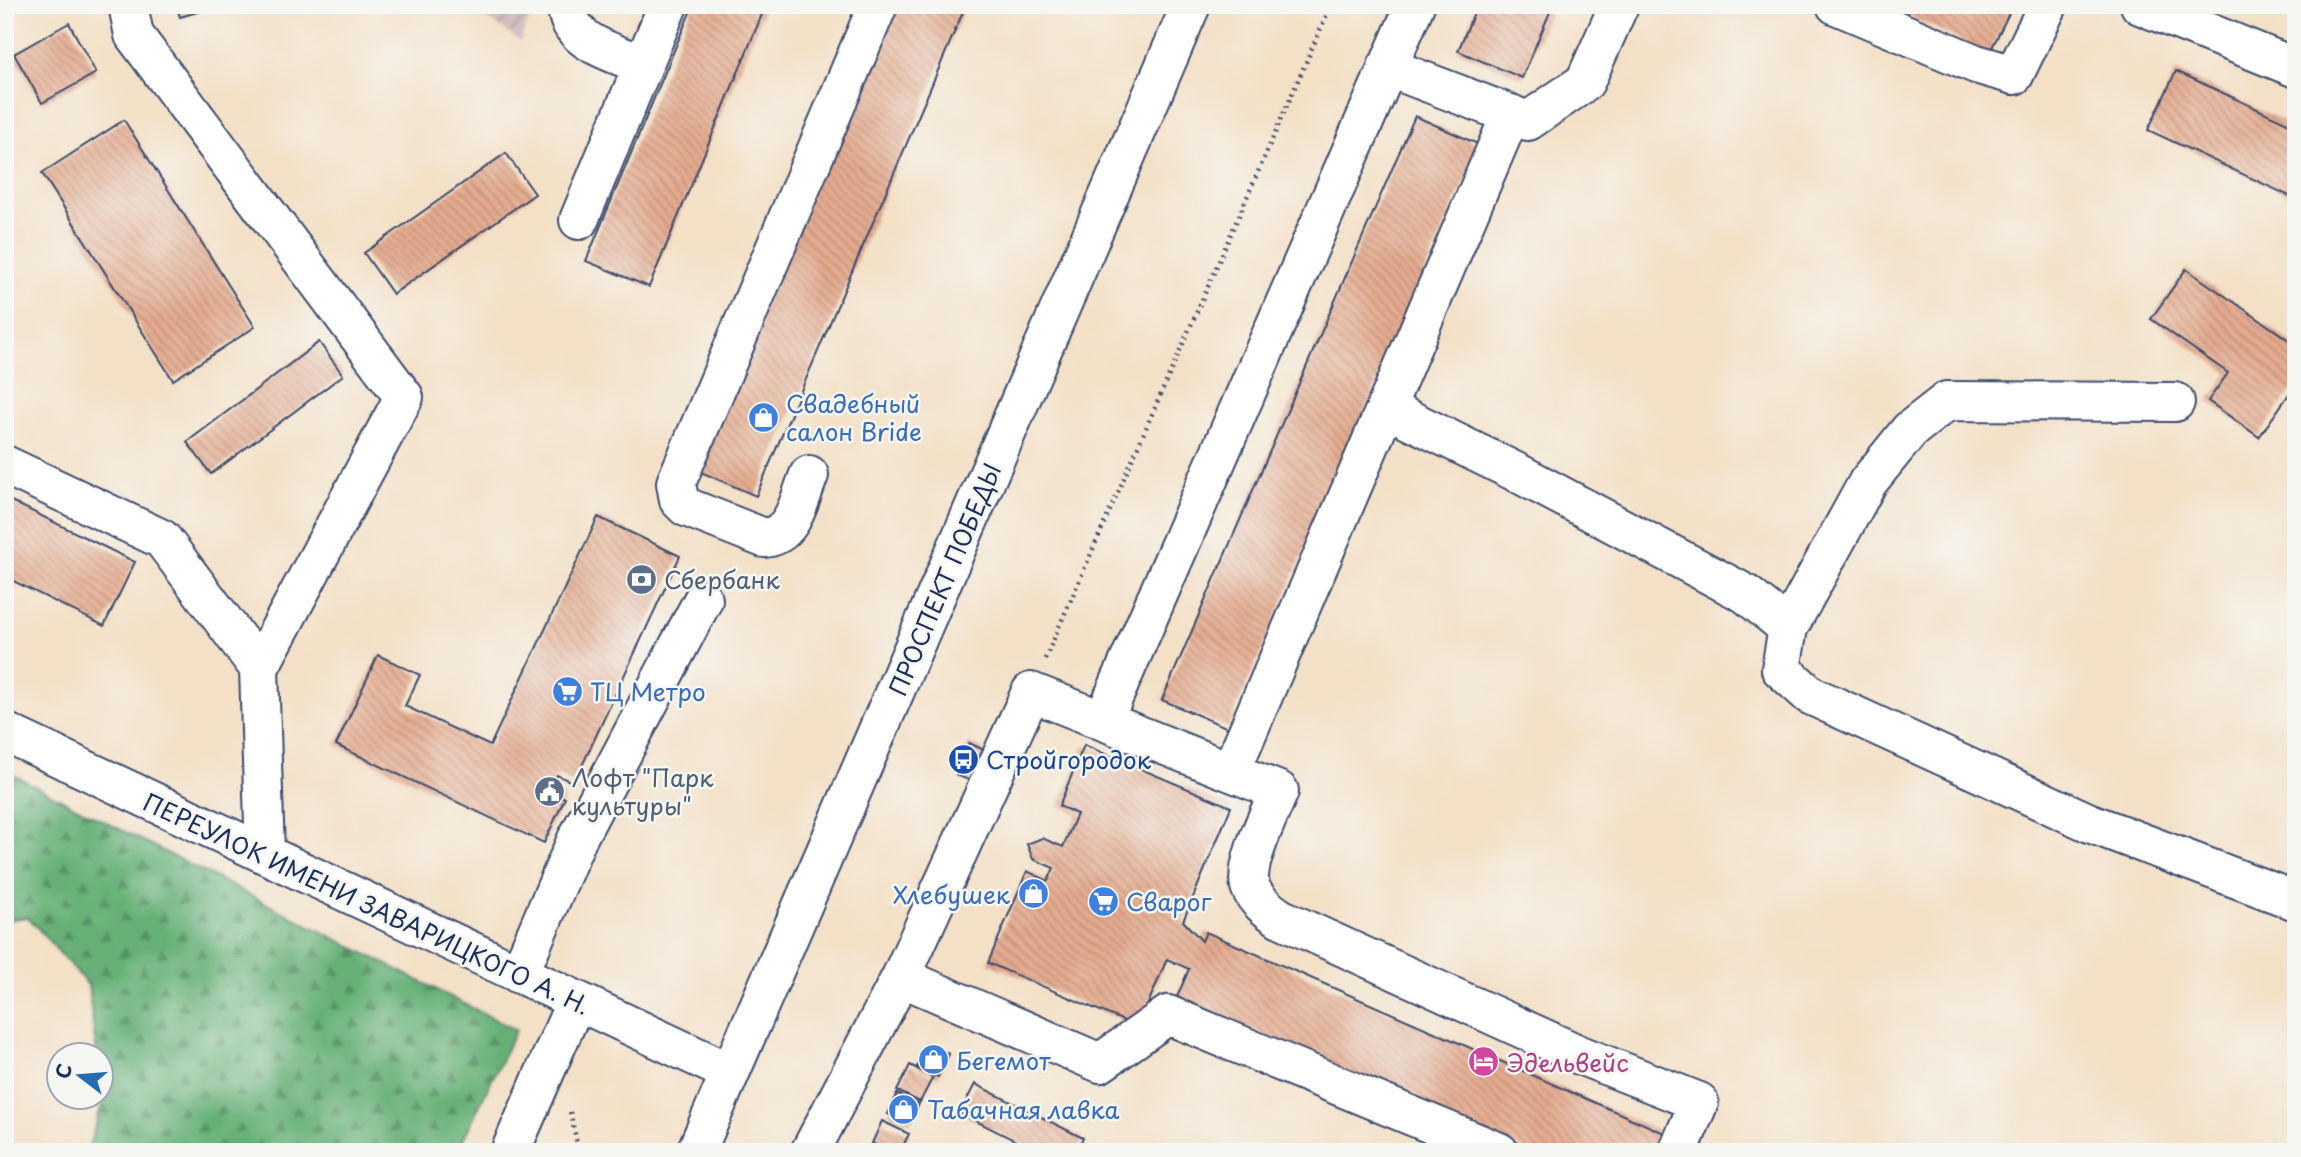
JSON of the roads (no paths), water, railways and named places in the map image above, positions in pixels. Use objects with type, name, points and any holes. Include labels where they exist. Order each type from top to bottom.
[{"type":"main road","points":[[128,5],[134,35],[404,397],[259,668],[265,853]]},
{"type":"main road","points":[[567,5],[569,24],[582,38],[643,65]]},
{"type":"main road","points":[[579,220],[668,5]]},
{"type":"main road","points":[[809,474],[785,531],[776,537],[764,538],[686,507],[676,491],[676,482],[878,5]]},
{"type":"main road","name":"ПРОСПЕКТ ПОБЕДЫ","points":[[696,1152],[1191,5]]},
{"type":"main road","points":[[1104,719],[1415,5]]},
{"type":"main road","points":[[1387,67],[1528,121],[1585,82],[1619,5]]},
{"type":"main road","points":[[1836,5],[1976,64],[2014,75],[2048,5]]},
{"type":"main road","points":[[2140,5],[2296,68]]},
{"type":"main road","points":[[1231,771],[1511,114]]},
{"type":"main road","points":[[2175,402],[1947,401],[1910,430],[1868,482],[1788,628],[1781,669],[1810,695],[2090,823],[2296,901]]},
{"type":"main road","points":[[1386,408],[1520,474],[1746,594],[1788,628]]},
{"type":"main road","points":[[5,465],[162,539],[259,668]]},
{"type":"main road","points":[[519,974],[577,839],[704,600]]},
{"type":"main road","points":[[810,1152],[901,977],[1031,692],[1279,791],[1251,864],[1251,887],[1264,906],[1280,918],[1580,1055],[1699,1102],[1678,1152]]},
{"type":"main road","name":"ПЕРЕУЛОК ИМЕНИ ЗАВАРИЦКОГО А. Н.","points":[[5,732],[729,1072]]},
{"type":"main road","points":[[901,977],[1100,1063],[1168,1016],[1499,1152]]},
{"type":"main road","points":[[510,1152],[576,1000]]},
{"type":"place","name":"Свадебный салон Bride","points":[[763,417]]},
{"type":"place","name":"Сбербанк","points":[[641,579]]},
{"type":"place","name":"ТЦ Метро","points":[[567,691]]},
{"type":"place","name":"Стройгородок","points":[[963,759]]},
{"type":"place","name":"Лофт \"Парк культуры\"","points":[[549,791]]},
{"type":"place","name":"Хлебушек","points":[[1033,894]]},
{"type":"place","name":"Сварог","points":[[1103,901]]},
{"type":"place","name":"Бегемот","points":[[933,1060]]},
{"type":"place","name":"Эдельвейс","points":[[1484,1062]]},
{"type":"place","name":"Табачная лавка","points":[[904,1109]]}]
